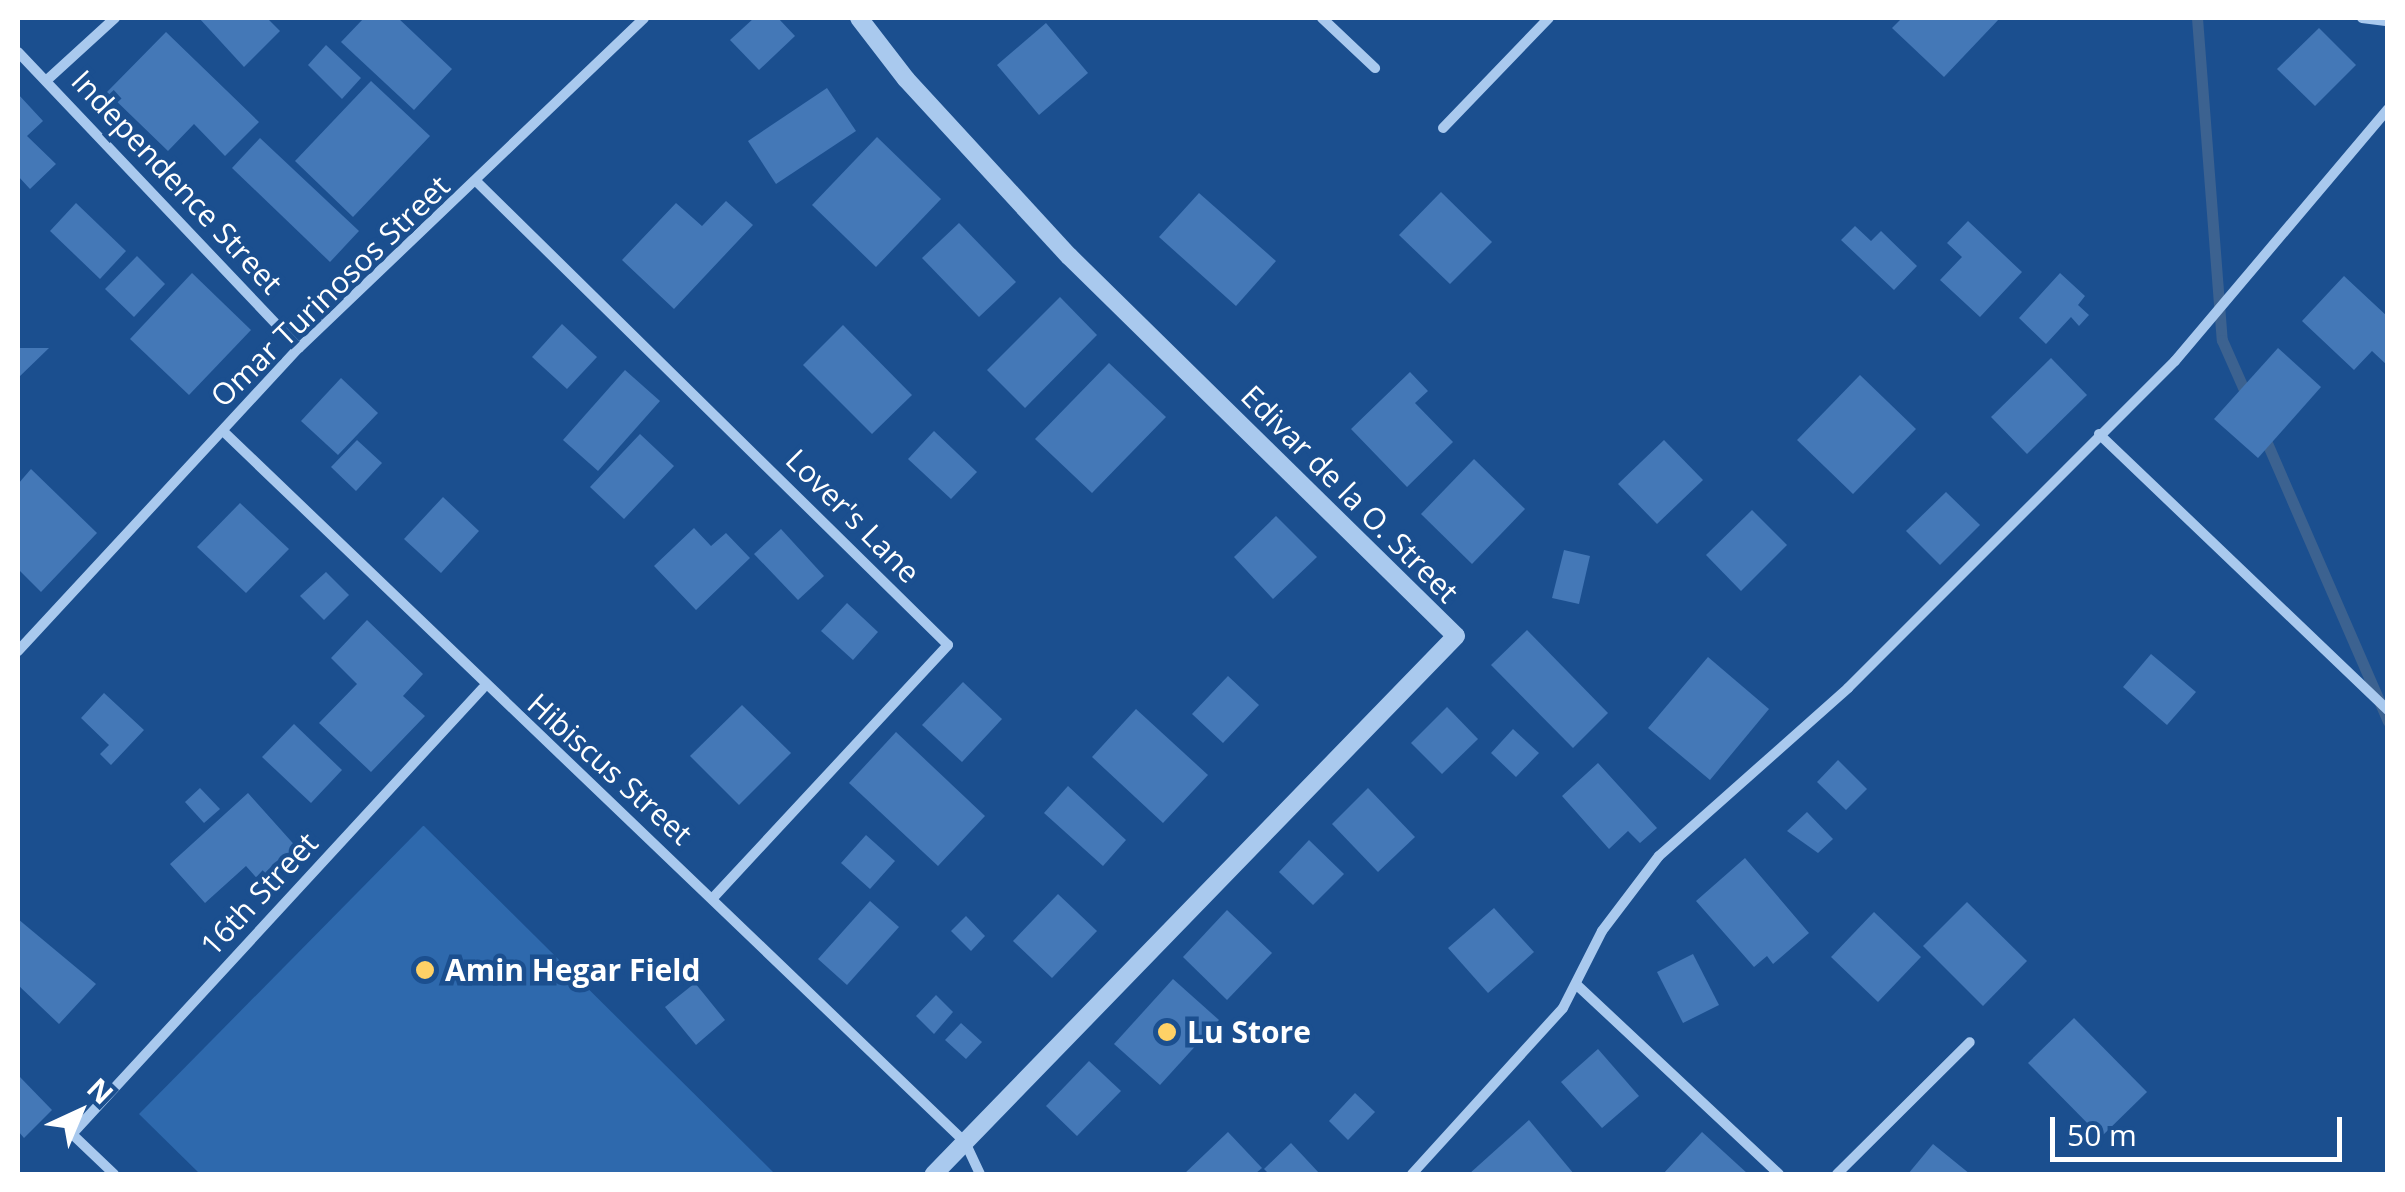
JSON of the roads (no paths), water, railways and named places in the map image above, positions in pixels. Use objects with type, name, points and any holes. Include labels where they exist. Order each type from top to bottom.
[{"type":"street","points":[[47,80],[115,18]]},
{"type":"street","name":"Omar Turinosos Street","points":[[18,651],[299,348],[478,182],[644,18]]},
{"type":"street","name":"Edivar de la O. Street","points":[[859,18],[906,79],[1069,256],[1456,636],[934,1174]]},
{"type":"street","points":[[1322,18],[1375,68]]},
{"type":"street","points":[[1443,128],[1549,18]]},
{"type":"street","points":[[2362,18],[2388,22]]},
{"type":"street","name":"Independence Street","points":[[18,52],[299,348]]},
{"type":"street","points":[[1412,1174],[1578,986],[1602,931],[1659,856],[1848,688],[2175,361],[2388,109]]},
{"type":"street","name":"Lover's Lane","points":[[478,182],[948,645],[714,897]]},
{"type":"street","name":"Hibiscus Street","points":[[222,432],[484,688],[714,897],[965,1142]]},
{"type":"street","points":[[2099,434],[2388,710]]},
{"type":"street","name":"16th Street","points":[[114,1174],[72,1134],[484,688]]},
{"type":"street","points":[[1578,986],[1780,1174]]},
{"type":"street","points":[[1837,1174],[1970,1042]]},
{"type":"street","points":[[965,1142],[980,1174]]},
{"type":"waterway","points":[[2197,18],[2222,340],[2249,401]]},
{"type":"waterway","points":[[2264,436],[2388,721]]},
{"type":"place","name":"Amin Hegar Field","points":[[425,970]]},
{"type":"place","name":"Lu Store","points":[[1167,1032]]}]
